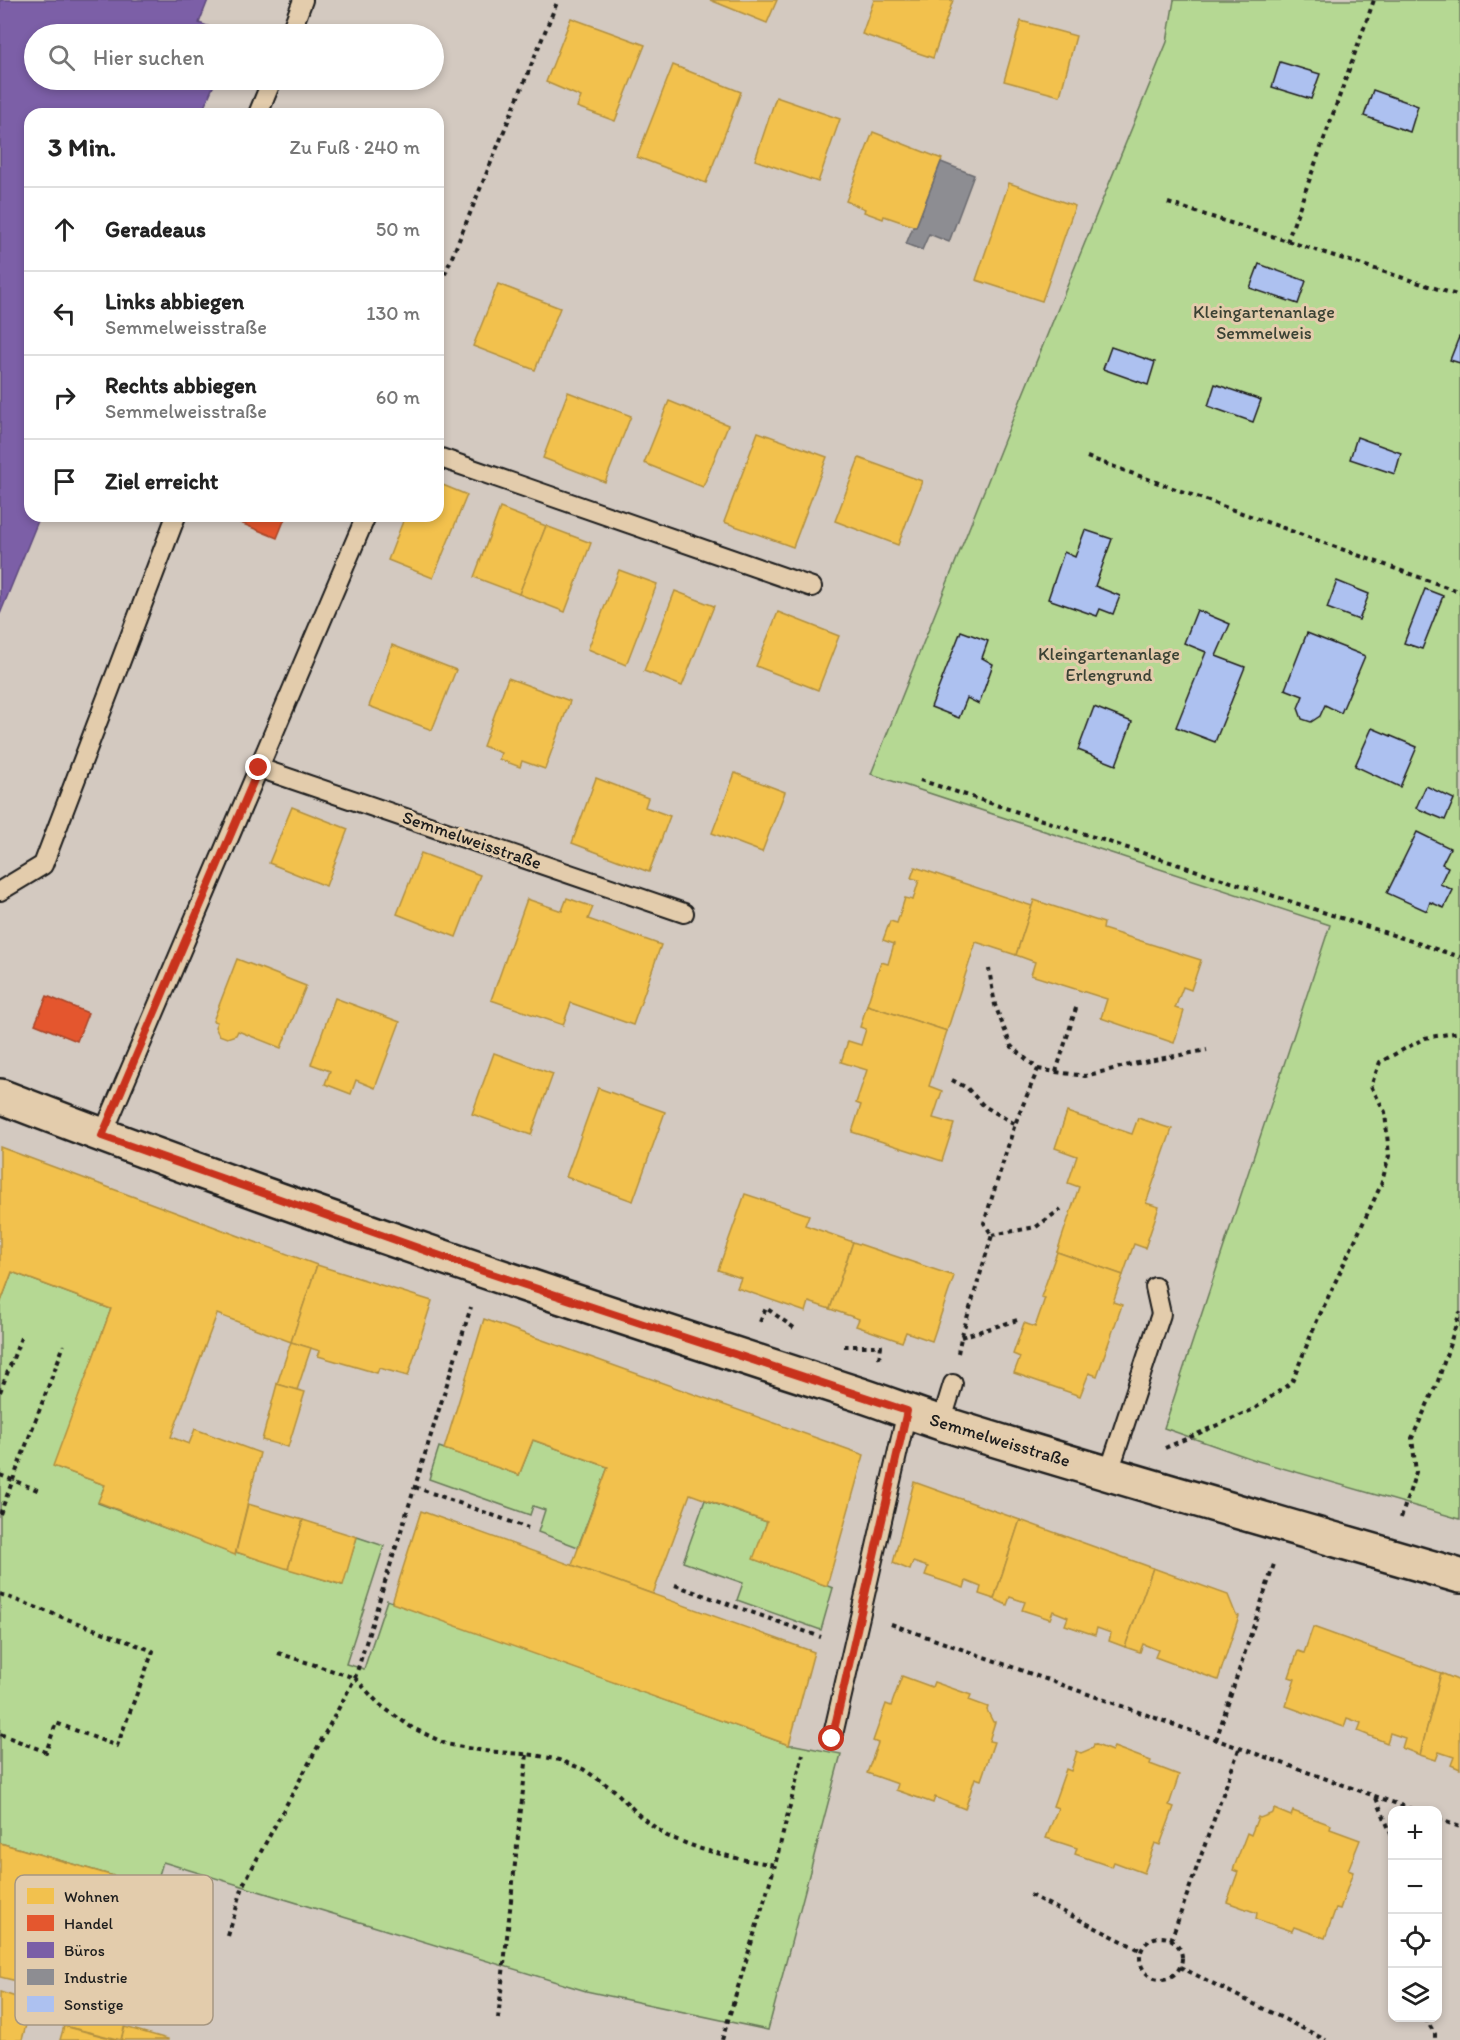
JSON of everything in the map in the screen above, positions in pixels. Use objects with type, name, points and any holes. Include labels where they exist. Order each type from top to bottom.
[{"type":"street","name":"Semmelweisstraße","points":[[0,1096],[102,1136],[483,1271],[941,1423],[1460,1576]]},
{"type":"lane","points":[[294,24],[303,0]]},
{"type":"lane","points":[[260,108],[268,90]]},
{"type":"lane","points":[[444,459],[812,587]]},
{"type":"lane","points":[[0,891],[43,865],[174,522]]},
{"type":"lane","points":[[102,1136],[363,522]]},
{"type":"lane","name":"Semmelweisstraße","points":[[259,768],[684,912]]},
{"type":"lane","points":[[1109,1472],[1161,1314],[1155,1287]]},
{"type":"lane","points":[[941,1423],[953,1384]]},
{"type":"lane","points":[[832,1739],[907,1411]]},
{"type":"path","points":[[444,276],[558,0]]},
{"type":"path","points":[[1287,242],[1374,0]]},
{"type":"path","points":[[1168,203],[1460,296]]},
{"type":"path","points":[[1088,458],[1460,592]]},
{"type":"path","points":[[920,780],[1460,957]]},
{"type":"path","points":[[989,969],[995,1005],[1011,1046],[1038,1069],[1086,1076],[1133,1064],[1207,1050]]},
{"type":"path","points":[[1056,1072],[1077,1005]]},
{"type":"path","points":[[1109,1472],[1254,1409],[1292,1382],[1381,1185],[1389,1155],[1385,1112],[1371,1086],[1380,1062],[1425,1038],[1460,1032]]},
{"type":"path","points":[[992,1235],[984,1223],[1015,1124],[1038,1069]]},
{"type":"path","points":[[952,1080],[967,1088],[984,1106],[1015,1124]]},
{"type":"path","points":[[992,1235],[1036,1227],[1060,1209]]},
{"type":"path","points":[[953,1384],[961,1338],[992,1235]]},
{"type":"path","points":[[228,1936],[244,1883],[355,1678],[483,1271]]},
{"type":"path","points":[[759,1323],[766,1308],[800,1333]]},
{"type":"path","points":[[1389,1555],[1416,1472],[1412,1438],[1438,1381],[1460,1312]]},
{"type":"path","points":[[961,1338],[1021,1319]]},
{"type":"path","points":[[0,1392],[22,1335]]},
{"type":"path","points":[[0,1514],[64,1345]]},
{"type":"path","points":[[838,1346],[880,1346],[879,1359]]},
{"type":"path","points":[[0,1475],[40,1491]]},
{"type":"path","points":[[415,1487],[528,1528]]},
{"type":"path","points":[[1216,1740],[1286,1525]]},
{"type":"path","points":[[675,1585],[831,1641]]},
{"type":"path","points":[[0,1594],[153,1652],[117,1746],[56,1723],[46,1752],[0,1734]]},
{"type":"path","points":[[885,1622],[1402,1806]]},
{"type":"path","points":[[278,1653],[355,1678],[380,1705],[411,1727],[446,1744],[560,1760],[583,1769],[614,1790],[641,1817],[667,1836],[701,1849],[775,1865]]},
{"type":"path","points":[[1171,1940],[1239,1748]]},
{"type":"path","points":[[722,2040],[775,1865],[803,1753]]},
{"type":"path","points":[[498,2019],[527,1754]]},
{"type":"path","points":[[1376,1797],[1388,1826]]},
{"type":"path","points":[[1442,1821],[1460,1827]]},
{"type":"path","points":[[1030,1895],[1142,1951]]},
{"type":"path","points":[[1163,1937],[1171,1940],[1181,1952],[1180,1966],[1176,1973],[1169,1977],[1161,1980],[1153,1978],[1141,1966],[1142,1951],[1146,1943],[1154,1938],[1163,1937]]},
{"type":"path","points":[[1180,1966],[1326,2040]]},
{"type":"path","points":[[1428,2022],[1435,2034],[1435,2040]]},
{"type":"green space","points":[[1174,0],[1460,0],[1460,1519],[1258,1461],[1164,1428],[1330,925],[871,774],[1167,42]]},
{"type":"green space","points":[[12,1272],[111,1309],[54,1466],[105,1485],[98,1503],[235,1554],[236,1552],[342,1585],[357,1537],[384,1546],[346,1664],[364,1669],[387,1600],[789,1745],[841,1754],[768,2030],[586,1991],[213,1877],[213,1875],[206,1875],[163,1862],[159,1875],[110,1875],[0,1843],[0,1304]]},
{"type":"green space","points":[[533,1440],[608,1467],[578,1547],[538,1532],[545,1510],[533,1506],[530,1515],[429,1479],[439,1447],[519,1475]]},
{"type":"green space","points":[[705,1500],[767,1522],[754,1559],[833,1588],[821,1630],[737,1600],[743,1583],[683,1562]]},
{"type":"building: Wohnen","points":[[710,0],[777,0],[767,23]]},
{"type":"building: Wohnen","points":[[874,0],[953,0],[933,58],[862,34]]},
{"type":"building: Wohnen","points":[[571,18],[645,45],[615,121],[577,107],[581,97],[546,82]]},
{"type":"building: Wohnen","points":[[1021,21],[1076,36],[1060,96],[1004,81]]},
{"type":"building: Wohnen","points":[[673,65],[741,92],[706,183],[637,157]]},
{"type":"building: Wohnen","points":[[776,97],[840,119],[818,182],[755,160]]},
{"type":"building: Wohnen","points":[[873,132],[942,159],[916,227],[864,212],[865,209],[846,201]]},
{"type":"building: Wohnen","points":[[1009,183],[1075,206],[1042,301],[976,280]]},
{"type":"building: Wohnen","points":[[498,284],[560,308],[535,370],[473,346]]},
{"type":"building: Wohnen","points":[[568,392],[631,416],[605,482],[543,458]]},
{"type":"building: Wohnen","points":[[669,401],[728,425],[703,487],[644,463]]},
{"type":"building: Wohnen","points":[[758,432],[827,457],[793,547],[724,522]]},
{"type":"building: Wohnen","points":[[859,458],[922,481],[898,545],[835,521]]},
{"type":"building: Wohnen","points":[[444,485],[467,495],[433,578],[388,560],[403,522],[444,522]]},
{"type":"building: Wohnen","points":[[500,508],[546,526],[519,594],[474,577]]},
{"type":"building: Wohnen","points":[[546,526],[591,543],[565,612],[519,594]]},
{"type":"building: Wohnen","points":[[619,570],[657,584],[626,665],[588,649]]},
{"type":"building: Wohnen","points":[[675,591],[714,606],[682,686],[644,671]]},
{"type":"building: Wohnen","points":[[778,612],[839,636],[818,690],[756,666]]},
{"type":"building: Wohnen","points":[[392,645],[456,670],[432,730],[369,706]]},
{"type":"building: Wohnen","points":[[508,678],[570,701],[545,769],[522,761],[520,767],[499,759],[501,753],[483,746]]},
{"type":"building: Wohnen","points":[[735,773],[785,792],[762,852],[712,833]]},
{"type":"building: Wohnen","points":[[596,778],[648,798],[645,807],[670,816],[649,872],[572,843]]},
{"type":"building: Wohnen","points":[[292,807],[348,829],[326,886],[269,863]]},
{"type":"building: Wohnen","points":[[421,853],[480,875],[456,937],[397,914]]},
{"type":"building: Wohnen","points":[[915,867],[1032,906],[1016,955],[976,942],[947,1031],[867,1005],[881,962],[888,964],[894,944],[883,940],[890,921],[897,923],[905,898],[913,900],[919,880],[911,878]]},
{"type":"building: Wohnen","points":[[567,898],[593,907],[588,919],[661,945],[633,1025],[571,1003],[563,1025],[491,1000],[527,899],[562,911]]},
{"type":"building: Wohnen","points":[[1034,900],[1104,923],[1103,929],[1201,960],[1191,990],[1183,987],[1175,1008],[1184,1011],[1174,1043],[1101,1018],[1107,999],[1031,975],[1035,962],[1016,955]]},
{"type":"building: Wohnen","points":[[237,959],[306,986],[281,1048],[238,1031],[236,1035],[227,1038],[219,1035],[215,1027],[217,1022],[213,1021]]},
{"type":"building: Wohnen","points":[[335,998],[400,1022],[375,1088],[356,1080],[351,1094],[325,1084],[330,1071],[311,1064]]},
{"type":"building: Wohnen","points":[[867,1005],[947,1031],[929,1086],[942,1091],[933,1118],[954,1124],[942,1161],[852,1132],[861,1105],[856,1103],[867,1070],[841,1062],[848,1041],[861,1045],[866,1029],[860,1027]]},
{"type":"building: Wohnen","points":[[494,1053],[553,1074],[531,1135],[472,1114]]},
{"type":"building: Wohnen","points":[[598,1088],[665,1112],[633,1201],[566,1177]]},
{"type":"building: Wohnen","points":[[1067,1112],[1132,1134],[1138,1118],[1172,1129],[1146,1203],[1159,1207],[1145,1248],[1134,1244],[1123,1275],[1057,1252],[1079,1187],[1068,1183],[1077,1156],[1055,1148]]},
{"type":"building: Wohnen","points":[[0,1147],[317,1265],[291,1342],[217,1314],[171,1437],[189,1444],[195,1429],[260,1453],[235,1555],[98,1502],[105,1485],[53,1466],[111,1309],[12,1272],[0,1304]]},
{"type":"building: Wohnen","points":[[745,1194],[809,1215],[805,1225],[853,1242],[830,1309],[809,1302],[806,1312],[737,1288],[741,1278],[718,1270]]},
{"type":"building: Wohnen","points":[[853,1242],[954,1276],[932,1341],[906,1332],[902,1342],[856,1326],[859,1319],[830,1309]]},
{"type":"building: Wohnen","points":[[1057,1252],[1123,1275],[1113,1302],[1122,1305],[1097,1376],[1089,1373],[1080,1396],[1014,1373],[1020,1357],[1013,1354],[1024,1323],[1035,1327],[1045,1298],[1041,1297]]},
{"type":"building: Wohnen","points":[[317,1265],[432,1301],[408,1376],[379,1368],[377,1373],[318,1356],[320,1351],[291,1342]]},
{"type":"building: Wohnen","points":[[484,1319],[864,1455],[827,1586],[753,1559],[767,1522],[690,1494],[653,1594],[572,1565],[608,1467],[533,1440],[519,1475],[444,1449]]},
{"type":"building: Wohnen","points":[[291,1342],[311,1348],[297,1390],[277,1384]]},
{"type":"building: Wohnen","points":[[277,1384],[305,1392],[288,1447],[262,1440]]},
{"type":"building: Wohnen","points":[[914,1482],[1020,1520],[994,1599],[979,1594],[981,1587],[966,1581],[964,1588],[925,1575],[928,1567],[913,1562],[910,1570],[893,1563]]},
{"type":"building: Wohnen","points":[[248,1504],[303,1520],[288,1569],[236,1552]]},
{"type":"building: Wohnen","points":[[421,1511],[814,1652],[789,1745],[392,1603]]},
{"type":"building: Wohnen","points":[[303,1520],[357,1537],[343,1585],[288,1569]]},
{"type":"building: Wohnen","points":[[1020,1520],[1153,1568],[1125,1647],[1109,1641],[1111,1633],[1097,1628],[1095,1635],[1065,1625],[1068,1617],[1053,1611],[1050,1619],[1022,1610],[1025,1602],[1010,1597],[1007,1605],[994,1599]]},
{"type":"building: Wohnen","points":[[1153,1568],[1228,1595],[1236,1615],[1239,1616],[1218,1680],[1155,1657],[1158,1650],[1143,1644],[1140,1652],[1125,1647]]},
{"type":"building: Wohnen","points":[[1313,1627],[1441,1673],[1420,1755],[1402,1748],[1405,1738],[1390,1733],[1387,1743],[1358,1731],[1361,1723],[1347,1718],[1344,1727],[1286,1706],[1295,1679],[1289,1677],[1298,1651],[1304,1653]]},
{"type":"building: Wohnen","points":[[1441,1673],[1460,1681],[1460,1769],[1451,1765],[1454,1757],[1439,1752],[1436,1760],[1420,1755]]},
{"type":"building: Wohnen","points":[[902,1676],[932,1687],[934,1682],[971,1695],[969,1700],[988,1707],[987,1710],[995,1722],[989,1741],[994,1742],[981,1780],[975,1778],[965,1809],[935,1797],[933,1803],[896,1790],[898,1784],[867,1773],[878,1743],[873,1741],[886,1704],[891,1706]]},
{"type":"building: Wohnen","points":[[1094,1744],[1112,1751],[1114,1747],[1179,1775],[1169,1805],[1174,1807],[1160,1845],[1155,1843],[1144,1873],[1114,1862],[1112,1867],[1075,1854],[1077,1848],[1046,1838],[1058,1808],[1053,1806],[1066,1769],[1071,1771],[1077,1751],[1081,1753],[1093,1748]]},
{"type":"building: Wohnen","points":[[1274,1809],[1291,1816],[1293,1811],[1331,1825],[1330,1829],[1360,1840],[1348,1870],[1353,1872],[1340,1909],[1336,1908],[1325,1938],[1294,1927],[1292,1931],[1256,1919],[1257,1913],[1227,1902],[1238,1872],[1233,1870],[1247,1833],[1251,1835],[1258,1817],[1273,1813]]},
{"type":"building: Wohnen","points":[[0,1843],[110,1875],[15,1875],[15,1981],[0,1977]]},
{"type":"building: Wohnen","points":[[0,1992],[15,1997],[15,2025],[26,2025],[22,2040],[0,2040]]},
{"type":"building: Wohnen","points":[[64,2025],[125,2025],[121,2040]]},
{"type":"building: Wohnen","points":[[64,2026],[117,2040],[60,2040]]},
{"type":"building: Wohnen","points":[[125,2027],[168,2039],[168,2040],[121,2040]]},
{"type":"building: Handel","points":[[238,522],[284,522],[277,538]]},
{"type":"building: Handel","points":[[47,996],[88,1013],[77,1041],[35,1024]]},
{"type":"building: Büros","points":[[0,0],[208,0],[199,23],[202,24],[24,24],[24,90],[212,90],[204,108],[24,108],[24,522],[38,522],[0,614]]},
{"type":"building: Industrie","points":[[941,162],[974,175],[949,242],[929,234],[922,250],[906,244],[913,227],[916,227]]},
{"type":"building: Sonstige","points":[[1280,62],[1320,74],[1311,99],[1272,87]]},
{"type":"building: Sonstige","points":[[1373,90],[1418,106],[1410,132],[1364,116]]},
{"type":"building: Sonstige","points":[[1259,264],[1306,281],[1298,304],[1250,288]]},
{"type":"building: Sonstige","points":[[1460,337],[1460,363],[1450,360]]},
{"type":"building: Sonstige","points":[[1111,347],[1155,362],[1148,385],[1103,369]]},
{"type":"building: Sonstige","points":[[1215,384],[1261,400],[1253,422],[1208,406]]},
{"type":"building: Sonstige","points":[[1357,437],[1401,453],[1395,474],[1350,459]]},
{"type":"building: Sonstige","points":[[1085,530],[1112,539],[1095,586],[1120,596],[1113,614],[1100,609],[1097,616],[1048,599],[1064,552],[1075,557]]},
{"type":"building: Sonstige","points":[[1337,581],[1369,594],[1359,620],[1327,608]]},
{"type":"building: Sonstige","points":[[1425,589],[1443,596],[1422,649],[1404,643]]},
{"type":"building: Sonstige","points":[[1197,610],[1230,624],[1216,656],[1245,667],[1215,742],[1176,727],[1206,652],[1184,643]]},
{"type":"building: Sonstige","points":[[961,631],[988,641],[982,658],[993,664],[979,704],[967,698],[959,718],[931,707]]},
{"type":"building: Sonstige","points":[[1307,633],[1365,656],[1341,713],[1325,705],[1320,716],[1311,722],[1302,719],[1298,708],[1303,696],[1285,689]]},
{"type":"building: Sonstige","points":[[1094,707],[1132,722],[1116,765],[1078,750]]},
{"type":"building: Sonstige","points":[[1372,728],[1417,747],[1400,787],[1355,766]]},
{"type":"building: Sonstige","points":[[1426,786],[1454,799],[1445,820],[1416,808]]},
{"type":"building: Sonstige","points":[[1417,832],[1450,848],[1442,864],[1448,867],[1440,884],[1453,890],[1444,908],[1430,902],[1427,911],[1387,893]]},
{"type":"route","points":[[259,768],[102,1136],[483,1271],[907,1411],[832,1739]]},
{"type":"park label","name":"Kleingartenanlage Semmelweis","points":[[1264,322]]},
{"type":"park label","name":"Kleingartenanlage Erlengrund","points":[[1109,664]]}]
